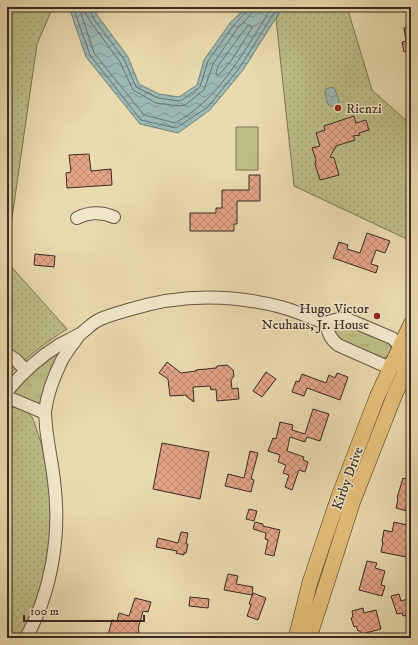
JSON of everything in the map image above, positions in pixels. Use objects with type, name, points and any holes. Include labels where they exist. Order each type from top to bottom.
[{"type":"main road","name":"Kirby Drive","points":[[296,638],[310,582],[339,496],[377,397],[411,324]]},
{"type":"main road","name":"Kirby Drive","points":[[309,638],[353,501],[395,394],[411,362]]},
{"type":"street","points":[[77,218],[85,214],[105,214],[114,217]]},
{"type":"street","points":[[7,391],[25,370],[38,359],[80,334],[97,320],[138,307],[188,298],[210,297],[260,302],[283,307],[326,323],[334,319],[347,319],[392,338],[401,346],[411,362],[391,366],[381,364],[338,345],[330,336],[326,323]]},
{"type":"street","points":[[26,638],[45,594],[52,565],[55,539],[55,482],[45,413],[53,381],[62,360],[80,334]]},
{"type":"street","points":[[7,354],[16,360],[25,370]]},
{"type":"street","points":[[7,397],[45,413]]},
{"type":"green space","points":[[7,7],[53,7],[37,44],[7,253]]},
{"type":"green space","name":"Rienzi","points":[[284,7],[347,7],[372,90],[411,125],[411,241],[294,186],[276,19]]},
{"type":"green space","points":[[236,127],[258,127],[258,170],[236,170]]},
{"type":"green space","points":[[7,262],[67,329],[21,363],[7,377]]},
{"type":"green space","points":[[340,323],[389,342],[391,354],[380,358],[338,339],[333,328],[335,324]]},
{"type":"green space","points":[[55,354],[58,354],[59,357],[40,404],[16,395],[14,389],[36,367]]},
{"type":"green space","points":[[7,407],[23,409],[34,420],[42,447],[49,481],[51,517],[48,553],[41,587],[28,622],[19,638],[7,638]]},
{"type":"water","points":[[69,7],[92,7],[128,57],[139,84],[159,94],[179,97],[197,85],[204,60],[230,23],[246,7],[284,7],[243,70],[210,110],[178,133],[140,124],[86,57]]},
{"type":"water","points":[[332,87],[335,89],[339,101],[337,105],[332,106],[328,104],[325,92],[326,89]]},
{"type":"building","points":[[411,27],[411,50],[404,52],[402,42],[406,41],[404,28]]},
{"type":"building","name":"Rienzi","points":[[354,116],[356,123],[366,120],[369,130],[359,133],[360,135],[353,136],[355,140],[336,146],[330,157],[334,158],[339,175],[320,180],[312,148],[320,146],[316,133],[325,130],[324,126]]},
{"type":"building","points":[[89,154],[91,171],[111,169],[112,185],[67,188],[66,173],[71,172],[69,155]]},
{"type":"building","points":[[249,175],[260,175],[260,201],[237,201],[237,224],[234,224],[234,231],[190,231],[190,213],[216,213],[216,208],[222,208],[222,190],[249,190]]},
{"type":"building","points":[[367,233],[390,241],[385,253],[376,250],[371,264],[378,266],[376,273],[333,258],[339,242],[348,245],[347,249],[360,253]]},
{"type":"building","points":[[35,254],[55,256],[54,267],[34,265]]},
{"type":"building","points":[[167,362],[181,373],[227,365],[233,370],[234,376],[231,380],[232,389],[238,388],[239,399],[217,401],[216,389],[211,390],[210,386],[193,387],[194,402],[186,395],[170,396],[168,379],[159,373]]},
{"type":"building","points":[[266,372],[276,379],[262,397],[253,391]]},
{"type":"building","points":[[337,373],[348,377],[340,400],[307,388],[304,396],[292,392],[296,381],[299,382],[302,374],[326,383],[329,375],[335,378]]},
{"type":"building","points":[[313,409],[329,414],[320,441],[307,437],[305,442],[290,437],[287,451],[304,457],[303,460],[308,462],[305,472],[299,470],[292,490],[285,487],[289,475],[283,473],[286,465],[278,462],[280,455],[268,451],[273,438],[276,439],[280,422],[293,425],[292,430],[305,434]]},
{"type":"building","points":[[162,443],[209,452],[200,499],[153,489]]},
{"type":"building","points":[[250,451],[258,453],[251,479],[254,480],[251,492],[225,486],[228,474],[244,478]]},
{"type":"building","points":[[403,478],[411,480],[411,512],[396,508],[397,498]]},
{"type":"building","points":[[249,509],[257,511],[254,521],[246,519]]},
{"type":"building","points":[[255,522],[263,524],[263,526],[280,530],[274,556],[265,554],[268,540],[265,539],[266,533],[253,529]]},
{"type":"building","points":[[394,522],[411,526],[411,558],[381,552],[384,530],[392,532]]},
{"type":"building","points":[[181,532],[188,533],[186,544],[188,544],[184,555],[176,553],[177,551],[156,547],[158,538],[178,543]]},
{"type":"building","points":[[367,561],[377,563],[375,568],[385,571],[381,585],[385,586],[382,596],[359,590]]},
{"type":"building","points":[[228,574],[238,576],[236,584],[253,587],[252,595],[224,590]]},
{"type":"building","points":[[253,593],[266,598],[258,620],[247,616]]},
{"type":"building","points":[[399,594],[401,601],[411,598],[411,614],[403,616],[402,613],[397,614],[391,596]]},
{"type":"building","points":[[190,597],[209,599],[208,608],[189,606]]},
{"type":"building","points":[[135,598],[151,602],[148,612],[143,611],[137,638],[111,638],[112,637],[108,635],[112,620],[117,621],[119,613],[129,616]]},
{"type":"building","points":[[363,608],[364,613],[376,610],[381,629],[362,634],[358,631],[356,626],[354,627],[351,618],[353,617],[352,611]]},
{"type":"place","name":"Rienzi","points":[[338,108]]},
{"type":"place","name":"Hugo Victor Neuhaus, Jr. House","points":[[377,316]]}]
